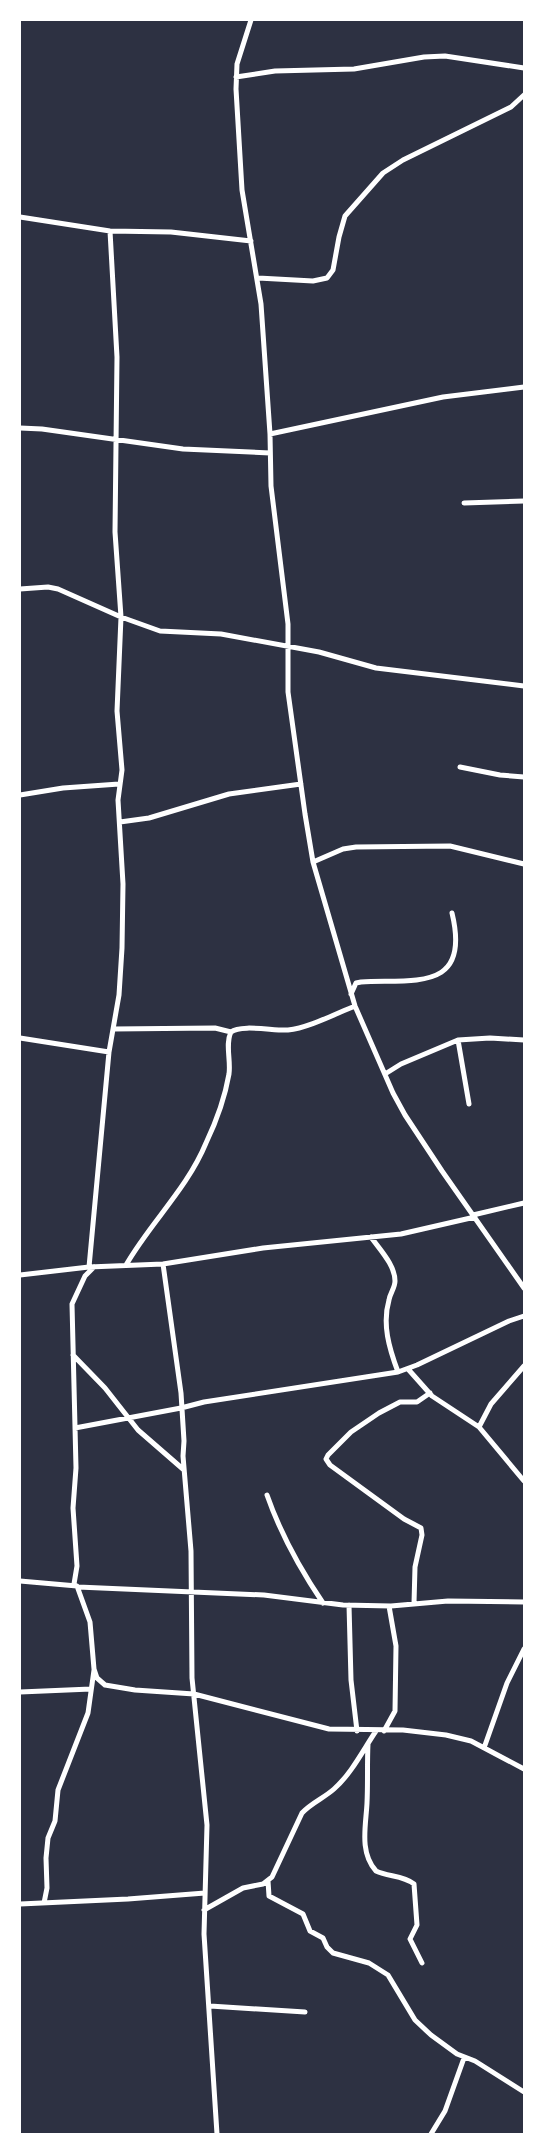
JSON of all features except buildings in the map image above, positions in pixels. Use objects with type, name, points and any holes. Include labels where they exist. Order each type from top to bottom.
[{"type":"street","points":[[251,20],[237,64],[236,77],[242,190],[244,211],[258,278],[270,434],[271,486],[288,624],[288,692],[313,862],[355,1006],[392,1093],[405,1116],[524,1288]]},
{"type":"street","points":[[236,77],[275,71],[354,69],[424,57],[445,56],[524,68]]},
{"type":"street","points":[[258,278],[313,281],[327,278],[333,270],[338,237],[345,216],[383,173],[402,160],[511,106],[524,95]]},
{"type":"street","points":[[20,218],[110,231],[171,232],[251,241]]},
{"type":"street","points":[[44,1903],[47,1888],[47,1840],[55,1821],[58,1790],[88,1713],[94,1670],[90,1622],[76,1586],[77,1566],[72,1508],[76,1468],[72,1304],[91,1267],[110,1052],[119,995],[122,948],[123,884],[119,784],[122,770],[117,711],[120,618],[114,532],[117,357],[110,231]]},
{"type":"street","points":[[270,434],[444,397],[524,387]]},
{"type":"street","points":[[21,429],[42,429],[183,448],[270,453]]},
{"type":"street","points":[[464,503],[524,501]]},
{"type":"street","points":[[20,589],[48,587],[58,589],[120,618],[160,631],[221,634],[287,648],[319,652],[376,668],[524,686]]},
{"type":"street","points":[[460,768],[524,777]]},
{"type":"street","points":[[20,795],[63,788],[119,784]]},
{"type":"street","points":[[120,822],[149,818],[229,794],[301,784]]},
{"type":"street","points":[[313,862],[343,849],[356,847],[450,846],[524,864]]},
{"type":"street","points":[[351,994],[356,984],[361,982],[424,980],[440,974],[447,967],[457,945],[452,913]]},
{"type":"street","points":[[113,1029],[215,1028],[231,1032],[241,1028],[273,1030],[299,1028],[355,1006]]},
{"type":"street","points":[[126,1265],[135,1249],[181,1189],[206,1144],[228,1077],[230,1063],[229,1039],[231,1032]]},
{"type":"street","points":[[20,1038],[110,1052]]},
{"type":"street","points":[[385,1074],[402,1064],[458,1040],[490,1038],[524,1040]]},
{"type":"street","points":[[458,1040],[470,1104]]},
{"type":"street","points":[[20,1275],[91,1267],[163,1264],[263,1248],[401,1234],[524,1203]]},
{"type":"street","points":[[371,1237],[394,1274],[394,1288],[389,1299],[386,1318],[387,1339],[398,1372]]},
{"type":"street","points":[[163,1264],[175,1343],[191,1551],[191,1637],[194,1694],[207,1825],[204,1910],[217,2134]]},
{"type":"street","points":[[75,1428],[129,1419],[211,1400],[398,1372],[408,1369],[509,1320],[524,1316]]},
{"type":"street","points":[[73,1355],[105,1388],[138,1430],[184,1470]]},
{"type":"street","points":[[479,1427],[491,1404],[524,1366]]},
{"type":"street","points":[[408,1369],[430,1394],[479,1427],[524,1481]]},
{"type":"street","points":[[414,1603],[414,1572],[422,1535],[421,1528],[404,1519],[330,1465],[326,1459],[337,1445],[363,1423],[398,1403],[417,1402],[430,1394]]},
{"type":"street","points":[[267,1495],[276,1522],[290,1551],[323,1603]]},
{"type":"street","points":[[20,1581],[76,1586],[264,1595],[349,1605],[389,1606],[448,1601],[524,1602]]},
{"type":"street","points":[[349,1605],[351,1680],[358,1731]]},
{"type":"street","points":[[384,1731],[396,1708],[396,1646],[389,1606]]},
{"type":"street","points":[[484,1748],[506,1683],[524,1649]]},
{"type":"street","points":[[94,1670],[97,1678],[105,1685],[135,1690],[194,1694],[254,1708],[329,1729],[358,1731],[403,1730],[446,1735],[471,1741],[524,1769]]},
{"type":"street","points":[[20,1692],[91,1689]]},
{"type":"street","points":[[204,1910],[243,1888],[268,1881],[274,1874],[302,1813],[308,1806],[332,1790],[342,1780],[376,1731]]},
{"type":"street","points":[[368,1744],[367,1805],[364,1834],[366,1851],[376,1871],[388,1876],[408,1879],[414,1884],[417,1925],[410,1938],[422,1963]]},
{"type":"street","points":[[268,1881],[269,1896],[303,1914],[310,1931],[323,1938],[327,1947],[333,1953],[369,1963],[388,1975],[415,2020],[464,2058],[475,2061],[524,2092]]},
{"type":"street","points":[[20,1904],[205,1893]]},
{"type":"street","points":[[210,2006],[304,2012]]},
{"type":"street","points":[[431,2134],[445,2111],[464,2058]]}]
